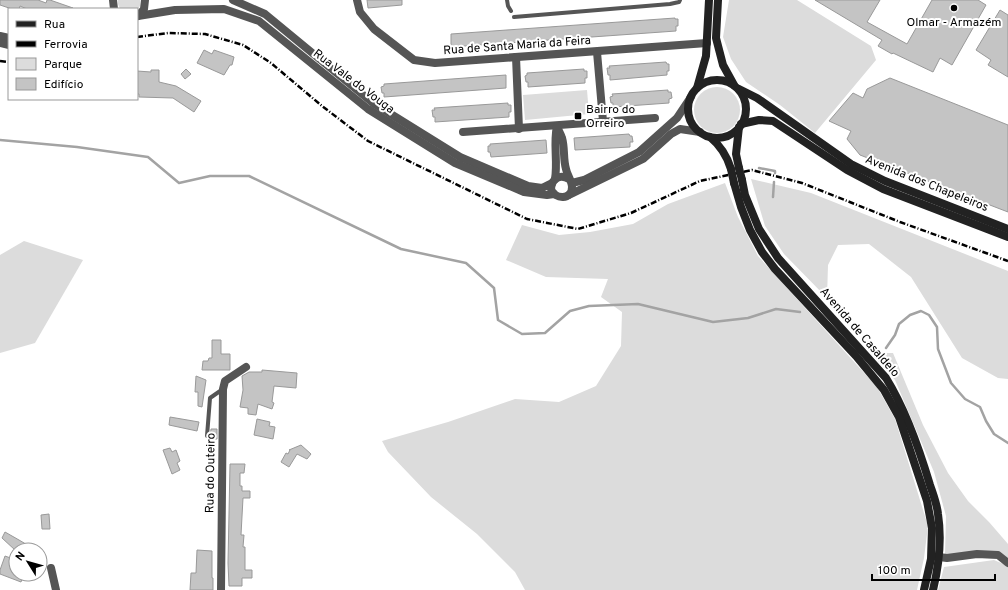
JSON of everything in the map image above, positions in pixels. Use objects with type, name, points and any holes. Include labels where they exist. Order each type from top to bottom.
[{"type":"street","name":"Rua Vale do Vouga","points":[[138,16],[144,9],[145,0]]},
{"type":"street","name":"Rua Vale do Vouga","points":[[233,0],[264,14],[373,103],[460,157],[528,186],[542,188],[562,176],[570,181],[584,180],[639,152],[677,118],[697,88],[704,69],[709,0]]},
{"type":"street","name":"Rua de Santa Maria da Feira","points":[[357,0],[360,12],[374,29],[414,60],[435,63],[707,43]]},
{"type":"street","points":[[718,0],[716,38],[723,65],[736,88],[744,97],[746,106],[745,116],[740,126]]},
{"type":"street","name":"Rua Vale do Vouga","points":[[138,16],[175,10],[224,9],[259,21],[368,109],[455,164],[524,192],[547,195],[554,194],[560,197],[566,197],[643,159],[675,132],[680,130],[700,132],[709,136],[722,137],[734,132],[740,126]]},
{"type":"street","points":[[597,52],[603,121]]},
{"type":"street","points":[[516,57],[519,129]]},
{"type":"street","points":[[697,88],[711,81],[719,80],[727,82],[736,88]]},
{"type":"street","name":"Avenida dos Chapeleiros","points":[[736,88],[757,98],[851,164],[885,181],[1008,229]]},
{"type":"street","points":[[691,97],[689,104],[691,120],[700,132]]},
{"type":"street","points":[[463,132],[655,118]]},
{"type":"street","name":"Avenida dos Chapeleiros","points":[[740,126],[759,120],[773,121],[847,170],[883,189],[1008,237]]},
{"type":"street","points":[[554,194],[552,189],[557,169],[554,137],[557,126]]},
{"type":"street","points":[[557,126],[562,137],[565,168],[572,188],[569,195]]},
{"type":"street","name":"Avenida de Casaldelo","points":[[740,126],[736,154],[739,168],[738,182],[741,207],[750,230],[762,252],[775,269],[856,356],[884,390],[899,417],[927,501],[932,528],[931,559],[924,590]]},
{"type":"street","name":"Avenida de Casaldelo","points":[[709,136],[719,145],[728,158],[731,170],[745,196],[759,229],[778,258],[886,378],[897,396],[927,474],[938,513],[940,537],[939,557],[938,570],[933,590]]},
{"type":"street","points":[[223,389],[225,382],[246,367]]},
{"type":"street","name":"Rua do Outeiro","points":[[221,590],[223,389]]},
{"type":"street","points":[[939,557],[947,558],[977,554],[998,555],[1008,563]]},
{"type":"street","points":[[50,568],[56,590]]},
{"type":"lane","points":[[508,0],[510,11]]},
{"type":"lane","points":[[514,17],[670,4],[679,2],[680,0]]},
{"type":"lane","points":[[207,436],[210,398],[223,389]]},
{"type":"green space","points":[[118,0],[140,0],[140,6],[138,9],[120,8]]},
{"type":"green space","points":[[729,0],[797,0],[871,46],[876,60],[815,133],[780,105],[746,82],[731,59],[723,37]]},
{"type":"green space","points":[[722,87],[734,93],[739,101],[739,119],[734,127],[726,132],[712,133],[700,127],[695,119],[694,105],[700,93],[708,88]]},
{"type":"green space","points":[[587,90],[589,114],[525,120],[523,95]]},
{"type":"green space","points":[[751,179],[811,193],[1008,271],[1008,379],[998,378],[962,358],[911,277],[869,244],[838,245],[828,265],[827,298],[784,254],[765,226]]},
{"type":"green space","points":[[725,183],[738,217],[758,256],[877,387],[895,419],[928,526],[924,558],[917,590],[525,590],[515,572],[477,534],[431,497],[388,452],[382,441],[448,422],[515,399],[559,402],[596,386],[621,346],[622,312],[601,297],[608,279],[546,277],[506,260],[522,225],[559,235],[590,232],[633,224],[668,204]]},
{"type":"green space","points":[[24,241],[83,260],[35,343],[0,353],[0,255]]},
{"type":"green space","points":[[879,353],[893,353],[923,425],[948,473],[968,501],[1008,544],[1008,558],[945,554],[946,516],[934,472],[895,380],[875,358]]},
{"type":"green space","points":[[994,560],[1008,566],[1008,590],[938,590],[944,567]]},
{"type":"building","points":[[0,0],[38,0],[46,3],[47,0],[50,0],[73,8],[25,8],[20,6],[19,8],[9,8],[0,5]]},
{"type":"building","points":[[367,0],[402,0],[402,5],[368,8]]},
{"type":"building","points":[[815,0],[880,0],[867,22],[907,44],[932,0],[978,0],[986,5],[952,65],[940,58],[933,72],[893,53],[892,54],[878,46],[882,40]]},
{"type":"building","points":[[1000,10],[1008,15],[1008,77],[988,65],[991,60],[976,50]]},
{"type":"building","points":[[678,19],[676,31],[451,47],[451,34]]},
{"type":"building","points":[[204,50],[212,54],[214,50],[234,57],[232,65],[230,65],[224,75],[197,63]]},
{"type":"building","points":[[666,62],[669,64],[669,71],[667,71],[667,75],[610,80],[610,75],[608,75],[607,68],[610,68],[609,66]]},
{"type":"building","points":[[186,69],[191,74],[185,79],[181,74]]},
{"type":"building","points":[[584,69],[584,71],[587,71],[585,83],[528,87],[528,82],[526,82],[525,76],[527,73]]},
{"type":"building","points":[[151,70],[159,70],[159,82],[176,86],[201,101],[194,112],[173,98],[139,97],[138,71],[151,72]]},
{"type":"building","points":[[506,75],[506,88],[384,97],[381,87],[384,86],[384,84]]},
{"type":"building","points":[[890,78],[1008,125],[1008,212],[860,155],[847,139],[851,131],[829,121],[853,93],[863,98],[867,89]]},
{"type":"building","points":[[668,90],[668,92],[671,92],[672,98],[669,99],[669,103],[613,107],[613,103],[611,103],[610,97],[613,96],[612,94]]},
{"type":"building","points":[[508,103],[508,105],[511,105],[509,117],[435,122],[435,117],[433,117],[432,110],[435,110],[434,108]]},
{"type":"building","points":[[629,134],[632,136],[633,142],[630,142],[630,147],[575,150],[574,138]]},
{"type":"building","points":[[546,140],[547,153],[491,157],[490,152],[488,152],[488,146],[490,146],[490,144]]},
{"type":"building","points":[[212,340],[221,340],[221,354],[230,354],[230,370],[202,370],[203,361],[208,361],[209,358],[212,358]]},
{"type":"building","points":[[262,370],[297,373],[296,388],[274,386],[272,402],[274,403],[272,409],[258,404],[256,415],[248,414],[248,408],[240,407],[243,390],[242,376],[249,372],[262,372]]},
{"type":"building","points":[[196,376],[206,380],[202,407],[198,406],[198,392],[195,392]]},
{"type":"building","points":[[170,417],[199,422],[197,431],[169,425]]},
{"type":"building","points":[[257,419],[270,422],[269,426],[275,427],[273,439],[254,435]]},
{"type":"building","points":[[211,429],[217,429],[217,439],[210,439]]},
{"type":"building","points":[[301,445],[311,454],[307,459],[297,454],[289,467],[281,462],[286,453],[288,454],[289,450]]},
{"type":"building","points":[[170,448],[172,452],[176,450],[180,461],[177,463],[180,470],[172,474],[163,450]]},
{"type":"building","points":[[230,464],[245,464],[244,473],[240,473],[240,486],[242,486],[242,491],[250,491],[250,498],[243,498],[241,535],[244,535],[243,547],[245,547],[245,570],[252,570],[252,578],[242,578],[242,586],[229,586]]},
{"type":"building","points":[[49,514],[50,529],[42,529],[41,515]]},
{"type":"building","points":[[5,532],[22,542],[8,542],[8,544],[2,538]]},
{"type":"building","points":[[197,550],[212,551],[213,590],[190,590],[191,573],[196,573]]},
{"type":"building","points":[[5,556],[8,557],[8,577],[0,574]]},
{"type":"waterway","points":[[0,140],[77,147],[148,157],[179,183],[210,176],[249,176],[401,249],[466,263],[494,288],[498,320],[522,334],[545,333],[570,311],[589,306],[638,304],[713,322],[748,318],[776,309],[800,312]]},
{"type":"waterway","points":[[759,168],[775,171],[775,173]]},
{"type":"waterway","points":[[773,197],[774,182]]},
{"type":"waterway","points":[[886,348],[895,335],[899,324],[910,315],[921,311],[929,315],[937,327],[938,349],[951,383],[965,399],[980,407],[994,434],[1008,443]]},
{"type":"railway","points":[[138,37],[168,33],[205,34],[243,45],[271,63],[322,106],[368,141],[527,219],[578,229],[631,213],[700,181],[752,170],[802,183],[900,222],[1008,261]]},
{"type":"railway","points":[[0,61],[8,62]]},
{"type":"place","name":"Olmar - Armazém","points":[[954,8]]},
{"type":"place","name":"Bairro do Orreiro","points":[[578,116]]}]
